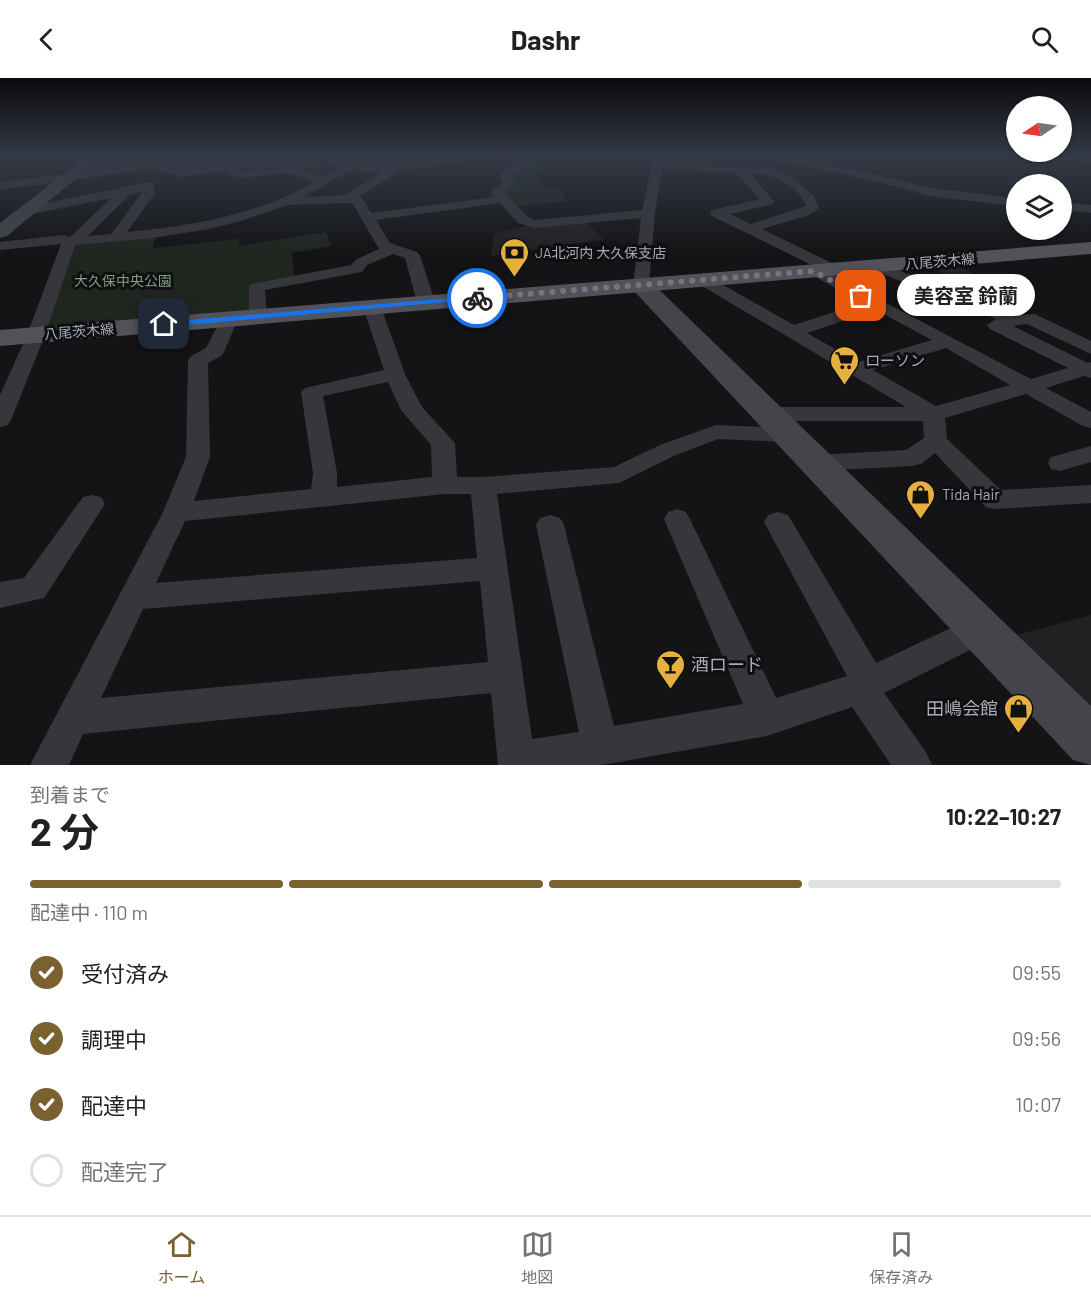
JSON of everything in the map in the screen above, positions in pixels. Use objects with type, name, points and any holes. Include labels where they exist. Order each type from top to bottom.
[{"type":"main road","name":"八尾茨木線","points":[[0,338],[1091,248]]},
{"type":"street","points":[[0,232],[56,188]]},
{"type":"street","points":[[27,211],[141,188]]},
{"type":"street","points":[[116,237],[149,193],[149,188]]},
{"type":"street","points":[[0,246],[63,239],[71,241],[116,237],[198,225],[247,214],[283,202],[311,188]]},
{"type":"street","points":[[348,199],[364,188]]},
{"type":"street","points":[[502,188],[496,191],[523,220],[534,224],[648,213]]},
{"type":"street","points":[[653,188],[641,285],[776,425],[1091,742]]},
{"type":"street","points":[[756,188],[768,201],[717,213],[1091,421]]},
{"type":"street","points":[[749,229],[813,208],[810,199],[798,188]]},
{"type":"street","points":[[915,188],[929,192],[1006,201]]},
{"type":"street","points":[[0,198],[51,192]]},
{"type":"street","points":[[0,420],[36,335],[71,241],[125,192]]},
{"type":"street","points":[[283,202],[348,199],[358,201],[384,246],[412,255],[426,302]]},
{"type":"street","points":[[369,217],[504,199]]},
{"type":"street","points":[[1072,207],[1091,209]]},
{"type":"street","points":[[258,316],[257,287],[356,269],[362,262],[393,248]]},
{"type":"street","points":[[875,266],[1014,320]]},
{"type":"street","points":[[704,280],[934,414]]},
{"type":"street","points":[[792,332],[877,304]]},
{"type":"street","points":[[372,307],[395,374],[412,410],[443,442],[445,485]]},
{"type":"street","points":[[1089,370],[996,325],[1029,318],[1091,348]]},
{"type":"street","points":[[49,765],[176,512],[198,457],[198,360],[214,352],[229,319]]},
{"type":"street","points":[[856,369],[947,342]]},
{"type":"street","points":[[176,512],[445,485],[483,486],[619,475],[668,450],[716,432],[776,425],[934,414],[1089,370]]},
{"type":"street","points":[[323,497],[325,473],[312,392],[395,374]]},
{"type":"street","points":[[934,414],[936,441],[995,500],[1091,494]]},
{"type":"street","points":[[816,463],[912,458],[936,441]]},
{"type":"street","points":[[1060,464],[1091,453]]},
{"type":"street","points":[[483,486],[516,763],[767,718],[864,686],[979,630]]},
{"type":"street","points":[[0,595],[33,589],[92,504]]},
{"type":"street","points":[[677,519],[767,718]]},
{"type":"street","points":[[778,522],[864,686],[913,765]]},
{"type":"street","points":[[550,525],[601,747]]},
{"type":"street","points":[[134,597],[493,568]]},
{"type":"street","points":[[73,718],[506,676]]},
{"type":"shaded area","points":[[584,221],[604,239],[491,256],[494,234],[525,226]]},
{"type":"shaded area","points":[[1091,615],[1091,720],[1010,637]]},
{"type":"green space","points":[[505,188],[560,188],[567,201],[517,206],[503,193]]},
{"type":"green space","name":"大久保中央公園","points":[[326,232],[332,246],[292,253],[294,278],[253,286],[251,311],[47,329],[74,243],[156,234],[153,248],[240,239],[239,246]]},
{"type":"green space","points":[[959,266],[982,279],[976,284],[930,269]]},
{"type":"way so far","points":[[477,298],[813,271],[861,296]]},
{"type":"place","name":"JA北河内 大久保支店","points":[[514,278]]},
{"type":"place","name":"美容室 鈴蘭","points":[[861,296]]},
{"type":"place","name":"ローソン","points":[[844,386]]},
{"type":"place","name":"Tida Hair","points":[[921,520]]},
{"type":"place","name":"酒ロード","points":[[670,690]]},
{"type":"place","name":"田嶋会館","points":[[1019,734]]},
{"type":"route","points":[[164,324],[477,298]]}]
